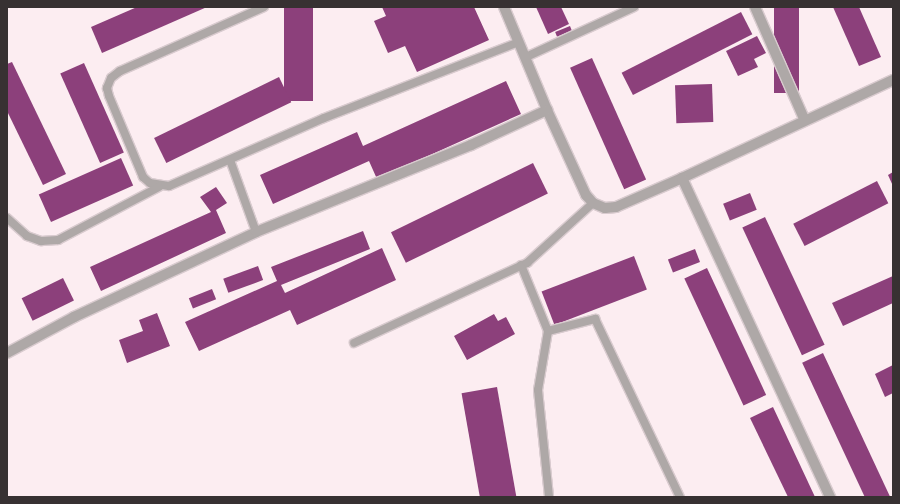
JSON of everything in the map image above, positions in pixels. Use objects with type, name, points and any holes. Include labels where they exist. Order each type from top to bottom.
[{"type":"street","points":[[504,7],[526,57],[546,110],[586,195],[593,203],[605,208],[616,207],[682,178],[893,80]]},
{"type":"street","points":[[754,7],[805,121]]},
{"type":"street","points":[[7,353],[74,317],[256,232],[464,148],[546,110]]},
{"type":"street","points":[[682,178],[830,497]]},
{"type":"lane","points":[[160,187],[143,177],[108,92],[111,78],[120,71],[264,7]]},
{"type":"lane","points":[[526,57],[634,7]]},
{"type":"lane","points":[[7,218],[27,236],[41,241],[58,240],[160,187],[169,186],[324,118],[519,42]]},
{"type":"lane","points":[[230,160],[256,232]]},
{"type":"lane","points":[[354,343],[521,265],[593,203]]},
{"type":"lane","points":[[521,265],[548,331],[538,390],[548,497]]},
{"type":"lane","points":[[548,331],[595,319],[680,497]]},
{"type":"building","points":[[137,7],[207,7],[102,53],[91,27]]},
{"type":"building","points":[[284,7],[313,7],[313,101],[284,101]]},
{"type":"building","points":[[382,7],[474,7],[489,40],[417,72],[405,46],[388,53],[374,21],[386,16]]},
{"type":"building","points":[[536,7],[561,7],[569,24],[548,34]]},
{"type":"building","points":[[774,7],[799,7],[799,93],[774,93]]},
{"type":"building","points":[[833,7],[859,7],[881,57],[859,66]]},
{"type":"building","points":[[741,12],[752,34],[633,95],[622,73]]},
{"type":"building","points":[[570,26],[572,31],[557,37],[555,32]]},
{"type":"building","points":[[757,36],[766,53],[754,59],[758,67],[738,76],[726,51]]},
{"type":"building","points":[[592,58],[646,180],[624,189],[570,68]]},
{"type":"building","points":[[12,62],[66,174],[43,185],[7,111],[7,64]]},
{"type":"building","points":[[84,63],[124,153],[100,163],[60,74]]},
{"type":"building","points":[[279,77],[291,102],[166,163],[154,138]]},
{"type":"building","points":[[506,81],[521,114],[377,179],[369,161],[273,204],[260,175],[357,132],[363,146]]},
{"type":"building","points":[[712,84],[713,122],[676,123],[675,85]]},
{"type":"building","points":[[121,158],[133,185],[51,222],[39,195]]},
{"type":"building","points":[[533,163],[548,194],[406,263],[391,232]]},
{"type":"building","points":[[893,172],[893,186],[888,175]]},
{"type":"building","points":[[877,181],[888,203],[805,246],[793,224]]},
{"type":"building","points":[[216,187],[227,203],[216,210],[226,233],[101,291],[90,267],[211,212],[200,197]]},
{"type":"building","points":[[750,193],[757,210],[730,221],[723,204]]},
{"type":"building","points":[[765,217],[825,345],[802,355],[742,228]]},
{"type":"building","points":[[363,231],[370,249],[281,285],[285,293],[382,248],[396,280],[297,325],[290,310],[199,351],[185,322],[277,281],[271,267]]},
{"type":"building","points":[[695,249],[700,262],[673,272],[668,259]]},
{"type":"building","points":[[634,256],[647,290],[554,325],[542,291]]},
{"type":"building","points":[[258,266],[263,280],[228,293],[223,279]]},
{"type":"building","points":[[707,268],[766,395],[744,405],[684,279]]},
{"type":"building","points":[[893,276],[893,303],[843,326],[832,303]]},
{"type":"building","points":[[63,278],[74,300],[33,321],[22,298]]},
{"type":"building","points":[[212,289],[216,299],[193,309],[189,298]]},
{"type":"building","points":[[157,313],[170,346],[127,363],[119,340],[143,331],[139,320]]},
{"type":"building","points":[[494,314],[498,321],[506,317],[515,334],[467,360],[454,336]]},
{"type":"building","points":[[823,353],[890,497],[865,497],[802,363]]},
{"type":"building","points":[[893,365],[893,393],[885,397],[875,374]]},
{"type":"building","points":[[497,387],[516,497],[480,497],[462,393]]},
{"type":"building","points":[[773,407],[815,497],[788,497],[750,418]]}]
